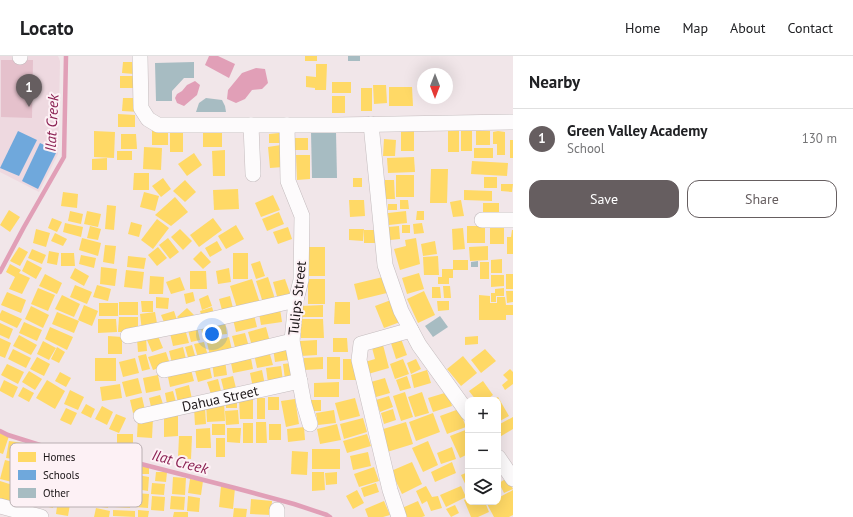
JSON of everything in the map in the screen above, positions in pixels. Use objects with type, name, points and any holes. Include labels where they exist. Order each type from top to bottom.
[{"type":"street","points":[[140,56],[141,108],[148,119],[158,125],[513,122]]},
{"type":"street","points":[[371,124],[385,265],[401,311],[419,345],[465,409]]},
{"type":"street","points":[[251,125],[253,174]]},
{"type":"street","name":"Tulips Street","points":[[287,125],[288,181],[302,216],[301,280],[296,300],[292,340],[304,404],[310,424]]},
{"type":"street","points":[[482,220],[513,220]]},
{"type":"street","points":[[128,336],[210,320],[296,300]]},
{"type":"street","points":[[399,517],[390,490],[359,360],[361,344],[411,330]]},
{"type":"street","points":[[164,370],[230,356],[292,340]]},
{"type":"street","name":"Dahua Street","points":[[141,416],[300,382]]},
{"type":"street","points":[[501,461],[513,479]]},
{"type":"street","points":[[0,506],[40,517]]},
{"type":"shaded area","points":[[0,56],[58,56],[60,61],[58,154],[39,192],[0,172]]},
{"type":"shaded area","points":[[209,56],[218,56],[235,64],[229,78],[205,65]]},
{"type":"shaded area","points":[[1,60],[33,60],[32,118],[1,117]]},
{"type":"shaded area","points":[[256,68],[265,69],[268,83],[262,89],[252,90],[245,99],[236,103],[227,99],[228,90],[242,73]]},
{"type":"shaded area","points":[[195,81],[200,85],[197,95],[184,106],[177,103],[175,98],[177,94],[187,85]]},
{"type":"building: Homes","points":[[305,56],[317,56],[317,61],[305,61]]},
{"type":"building: Homes","points":[[123,62],[135,62],[134,74],[122,73]]},
{"type":"building: Homes","points":[[316,64],[327,64],[326,90],[315,90],[315,88],[306,87],[306,76],[316,77]]},
{"type":"building: Homes","points":[[120,76],[137,76],[137,88],[120,88]]},
{"type":"building: Homes","points":[[332,82],[351,82],[351,93],[332,93]]},
{"type":"building: Homes","points":[[373,85],[386,85],[387,103],[374,104]]},
{"type":"building: Homes","points":[[389,87],[412,87],[413,106],[389,106]]},
{"type":"building: Homes","points":[[361,88],[372,88],[372,111],[361,111]]},
{"type":"building: Homes","points":[[332,96],[345,96],[345,113],[332,113]]},
{"type":"building: Homes","points":[[123,98],[139,98],[139,112],[122,111]]},
{"type":"building: Homes","points":[[118,114],[135,115],[135,127],[118,127]]},
{"type":"building: Homes","points":[[152,130],[168,130],[168,145],[152,145]]},
{"type":"building: Homes","points":[[414,130],[414,151],[401,151],[401,131]]},
{"type":"building: Homes","points":[[448,130],[459,130],[459,152],[448,152]]},
{"type":"building: Homes","points":[[94,131],[115,132],[114,158],[94,157]]},
{"type":"building: Homes","points":[[203,131],[222,131],[222,147],[203,147]]},
{"type":"building: Homes","points":[[461,131],[472,131],[472,151],[461,151]]},
{"type":"building: Homes","points":[[476,131],[490,131],[490,145],[476,145]]},
{"type":"building: Homes","points":[[170,132],[183,132],[183,152],[170,152]]},
{"type":"building: Homes","points":[[493,132],[505,132],[505,155],[497,155],[497,144],[493,144]]},
{"type":"building: Homes","points":[[279,133],[280,143],[269,143],[269,134]]},
{"type":"building: Homes","points":[[121,134],[136,134],[137,149],[121,149]]},
{"type":"building: Homes","points":[[295,138],[308,138],[308,150],[295,150]]},
{"type":"building: Homes","points":[[384,139],[396,140],[395,156],[383,156]]},
{"type":"building: Homes","points":[[510,140],[513,140],[513,158],[510,158]]},
{"type":"building: Homes","points":[[281,145],[283,167],[270,168],[268,147]]},
{"type":"building: Homes","points":[[144,147],[162,148],[161,170],[143,169]]},
{"type":"building: Homes","points":[[474,148],[493,148],[493,158],[474,158]]},
{"type":"building: Homes","points":[[225,150],[225,176],[213,176],[212,151]]},
{"type":"building: Homes","points":[[117,151],[132,151],[132,160],[117,160]]},
{"type":"building: Homes","points":[[194,153],[202,165],[187,176],[178,164]]},
{"type":"building: Homes","points":[[296,155],[310,155],[310,179],[297,180]]},
{"type":"building: Homes","points":[[414,157],[415,172],[388,173],[387,158]]},
{"type":"building: Homes","points":[[107,158],[107,170],[92,170],[92,159]]},
{"type":"building: Homes","points":[[472,161],[508,163],[507,176],[471,174]]},
{"type":"building: Homes","points":[[431,169],[448,169],[447,203],[430,203]]},
{"type":"building: Homes","points":[[134,173],[149,173],[149,190],[133,190]]},
{"type":"building: Homes","points":[[396,175],[414,175],[414,197],[396,197]]},
{"type":"building: Homes","points":[[484,177],[497,177],[497,188],[484,188]]},
{"type":"building: Homes","points":[[163,178],[171,189],[161,197],[152,186]]},
{"type":"building: Homes","points":[[353,178],[362,178],[362,187],[353,187]]},
{"type":"building: Homes","points":[[185,180],[196,192],[185,202],[173,191]]},
{"type":"building: Homes","points":[[385,180],[394,180],[395,199],[385,199]]},
{"type":"building: Homes","points":[[501,184],[513,184],[512,192],[501,191]]},
{"type":"building: Homes","points":[[238,189],[239,209],[214,210],[213,190]]},
{"type":"building: Homes","points":[[464,190],[492,191],[492,201],[464,200]]},
{"type":"building: Homes","points":[[63,192],[78,194],[77,208],[61,206]]},
{"type":"building: Homes","points":[[144,192],[159,196],[155,211],[140,207]]},
{"type":"building: Homes","points":[[273,195],[280,210],[261,217],[255,203]]},
{"type":"building: Homes","points":[[175,197],[188,212],[171,226],[155,215]]},
{"type":"building: Homes","points":[[349,200],[364,200],[365,216],[350,217]]},
{"type":"building: Homes","points":[[400,200],[408,200],[409,209],[400,209]]},
{"type":"building: Homes","points":[[461,200],[464,216],[453,217],[450,202]]},
{"type":"building: Homes","points":[[483,203],[499,203],[499,213],[483,213]]},
{"type":"building: Homes","points":[[388,204],[397,204],[397,210],[388,210]]},
{"type":"building: Homes","points":[[107,205],[116,206],[114,230],[105,229]]},
{"type":"building: Homes","points":[[9,210],[20,217],[10,232],[0,225]]},
{"type":"building: Homes","points":[[70,211],[83,214],[81,224],[68,221]]},
{"type":"building: Homes","points":[[87,211],[101,214],[98,227],[84,224]]},
{"type":"building: Homes","points":[[406,211],[407,223],[389,225],[388,213]]},
{"type":"building: Homes","points":[[417,211],[424,211],[424,220],[416,220]]},
{"type":"building: Homes","points":[[279,212],[284,224],[267,231],[262,219]]},
{"type":"building: Homes","points":[[52,218],[62,222],[57,232],[48,228]]},
{"type":"building: Homes","points":[[213,218],[222,230],[199,247],[190,235]]},
{"type":"building: Homes","points":[[157,219],[169,228],[153,249],[141,240]]},
{"type":"building: Homes","points":[[131,222],[142,225],[139,237],[128,234]]},
{"type":"building: Homes","points":[[65,223],[83,227],[81,237],[63,232]]},
{"type":"building: Homes","points":[[422,223],[424,233],[414,234],[413,224]]},
{"type":"building: Homes","points":[[236,225],[244,239],[226,249],[218,236]]},
{"type":"building: Homes","points":[[402,225],[410,225],[410,233],[402,233]]},
{"type":"building: Homes","points":[[90,226],[101,229],[98,240],[87,238]]},
{"type":"building: Homes","points":[[399,226],[400,239],[390,240],[388,227]]},
{"type":"building: Homes","points":[[467,226],[485,226],[485,243],[467,243]]},
{"type":"building: Homes","points":[[288,227],[292,239],[278,244],[273,232]]},
{"type":"building: Homes","points":[[463,228],[465,249],[453,250],[452,229]]},
{"type":"building: Homes","points":[[490,228],[504,228],[504,244],[490,244]]},
{"type":"building: Homes","points":[[36,229],[50,233],[46,247],[33,243]]},
{"type":"building: Homes","points":[[180,229],[192,241],[183,250],[171,237]]},
{"type":"building: Homes","points":[[349,229],[364,229],[363,241],[349,240]]},
{"type":"building: Homes","points":[[364,230],[377,230],[377,243],[364,243]]},
{"type":"building: Homes","points":[[512,230],[513,254],[507,254],[507,237],[511,237]]},
{"type":"building: Homes","points":[[55,233],[67,239],[63,246],[51,241]]},
{"type":"building: Homes","points":[[82,238],[101,243],[98,256],[79,250]]},
{"type":"building: Homes","points":[[168,238],[179,252],[170,259],[159,245]]},
{"type":"building: Homes","points":[[416,238],[420,264],[400,270],[394,249],[406,246],[405,240]]},
{"type":"building: Homes","points":[[217,241],[222,250],[210,257],[205,248]]},
{"type":"building: Homes","points":[[435,241],[437,254],[423,256],[421,244]]},
{"type":"building: Homes","points":[[105,245],[116,246],[114,264],[103,262]]},
{"type":"building: Homes","points":[[488,246],[488,260],[470,261],[469,247]]},
{"type":"building: Homes","points":[[19,247],[28,252],[20,266],[10,261]]},
{"type":"building: Homes","points":[[158,247],[167,258],[157,266],[148,255]]},
{"type":"building: Homes","points":[[307,247],[325,247],[325,276],[308,276]]},
{"type":"building: Homes","points":[[32,249],[46,255],[42,264],[28,258]]},
{"type":"building: Homes","points":[[49,251],[59,253],[57,265],[47,263]]},
{"type":"building: Homes","points":[[201,251],[211,262],[203,269],[193,259]]},
{"type":"building: Homes","points":[[61,253],[74,253],[75,266],[61,266]]},
{"type":"building: Homes","points":[[233,253],[248,253],[248,279],[233,279]]},
{"type":"building: Homes","points":[[81,255],[96,258],[94,268],[79,264]]},
{"type":"building: Homes","points":[[128,256],[146,258],[144,269],[127,267]]},
{"type":"building: Homes","points":[[438,256],[439,275],[424,275],[423,257]]},
{"type":"building: Homes","points":[[502,259],[502,273],[491,273],[491,260]]},
{"type":"building: Homes","points":[[27,260],[42,268],[36,279],[22,271]]},
{"type":"building: Homes","points":[[453,260],[468,260],[468,270],[453,270]]},
{"type":"building: Homes","points":[[260,261],[265,276],[256,279],[251,264]]},
{"type":"building: Homes","points":[[480,262],[489,262],[489,279],[480,279]]},
{"type":"building: Homes","points":[[10,264],[21,270],[19,273],[30,278],[22,294],[9,289],[15,277],[6,272]]},
{"type":"building: Homes","points":[[101,267],[117,269],[115,286],[100,284]]},
{"type":"building: Homes","points":[[75,268],[89,276],[84,286],[70,278]]},
{"type":"building: Homes","points":[[229,268],[231,282],[218,284],[216,271]]},
{"type":"building: Homes","points":[[442,269],[453,269],[453,278],[449,278],[449,284],[438,284],[438,277],[442,277]]},
{"type":"building: Homes","points":[[126,270],[144,272],[142,289],[124,287]]},
{"type":"building: Homes","points":[[190,271],[206,271],[207,289],[190,289]]},
{"type":"building: Homes","points":[[419,273],[424,289],[407,294],[402,278]]},
{"type":"building: Homes","points":[[45,274],[62,283],[57,294],[39,286]]},
{"type":"building: Homes","points":[[506,274],[513,274],[513,289],[506,289]]},
{"type":"building: Homes","points":[[491,275],[504,275],[504,286],[491,287]]},
{"type":"building: Homes","points":[[150,276],[164,277],[163,294],[149,294]]},
{"type":"building: Homes","points":[[387,276],[391,292],[358,300],[354,284]]},
{"type":"building: Homes","points":[[180,277],[185,290],[171,294],[166,282]]},
{"type":"building: Homes","points":[[268,277],[276,302],[264,306],[256,281]]},
{"type":"building: Homes","points":[[252,279],[260,303],[238,311],[230,286]]},
{"type":"building: Homes","points":[[285,279],[291,296],[278,300],[273,282]]},
{"type":"building: Homes","points":[[308,279],[325,279],[325,304],[308,304]]},
{"type":"building: Homes","points":[[75,285],[92,292],[87,304],[70,297]]},
{"type":"building: Homes","points":[[97,285],[111,289],[108,301],[93,297]]},
{"type":"building: Homes","points":[[443,286],[450,286],[451,298],[444,298]]},
{"type":"building: Homes","points":[[432,287],[440,287],[441,298],[432,298]]},
{"type":"building: Homes","points":[[38,288],[55,295],[48,311],[31,304]]},
{"type":"building: Homes","points":[[504,288],[504,296],[496,296],[496,302],[491,302],[491,293],[495,293],[495,289]]},
{"type":"building: Homes","points":[[424,291],[435,315],[418,323],[407,299]]},
{"type":"building: Homes","points":[[506,291],[513,291],[513,302],[507,303]]},
{"type":"building: Homes","points":[[7,292],[26,300],[21,313],[1,305]]},
{"type":"building: Homes","points":[[193,292],[195,301],[186,304],[184,294]]},
{"type":"building: Homes","points":[[62,295],[80,304],[74,317],[55,309]]},
{"type":"building: Homes","points":[[208,295],[212,306],[202,310],[199,299]]},
{"type":"building: Homes","points":[[479,295],[490,296],[490,303],[497,303],[497,297],[505,297],[506,305],[513,305],[513,315],[506,315],[506,320],[479,320]]},
{"type":"building: Homes","points":[[230,296],[234,312],[223,314],[219,299]]},
{"type":"building: Homes","points":[[156,297],[169,298],[168,309],[156,308]]},
{"type":"building: Homes","points":[[391,300],[400,322],[384,328],[375,306]]},
{"type":"building: Homes","points":[[141,301],[153,301],[153,312],[142,312]]},
{"type":"building: Homes","points":[[437,301],[449,301],[449,310],[438,311]]},
{"type":"building: Homes","points":[[119,302],[138,302],[138,315],[119,315]]},
{"type":"building: Homes","points":[[335,302],[350,302],[350,324],[334,324]]},
{"type":"building: Homes","points":[[99,303],[118,303],[118,316],[99,316]]},
{"type":"building: Homes","points":[[84,305],[98,311],[92,326],[78,320]]},
{"type":"building: Homes","points":[[323,305],[323,317],[302,317],[301,306]]},
{"type":"building: Homes","points":[[31,306],[49,315],[43,328],[25,319]]},
{"type":"building: Homes","points":[[212,307],[215,317],[203,321],[200,311]]},
{"type":"building: Homes","points":[[187,308],[194,315],[184,324],[177,317]]},
{"type":"building: Homes","points":[[280,309],[282,322],[261,325],[259,313]]},
{"type":"building: Homes","points":[[2,310],[22,319],[17,328],[0,320]]},
{"type":"building: Homes","points":[[174,311],[178,323],[166,327],[161,315]]},
{"type":"building: Homes","points":[[57,312],[79,321],[74,333],[52,324]]},
{"type":"building: Homes","points":[[155,312],[158,329],[142,331],[140,314]]},
{"type":"building: Homes","points":[[254,315],[257,327],[236,332],[233,319]]},
{"type":"building: Homes","points":[[119,317],[138,317],[138,332],[118,332]]},
{"type":"building: Homes","points":[[98,319],[116,319],[117,332],[98,333]]},
{"type":"building: Homes","points":[[301,319],[323,319],[324,338],[301,338]]},
{"type":"building: Homes","points":[[24,322],[42,330],[37,341],[19,333]]},
{"type":"building: Homes","points":[[225,322],[227,334],[217,335],[215,323]]},
{"type":"building: Homes","points":[[0,323],[13,329],[9,339],[0,335]]},
{"type":"building: Homes","points":[[214,325],[215,337],[203,339],[201,327]]},
{"type":"building: Homes","points":[[50,327],[73,337],[67,350],[45,339]]},
{"type":"building: Homes","points":[[197,327],[200,340],[191,342],[188,330]]},
{"type":"building: Homes","points":[[266,327],[270,342],[252,346],[248,332]]},
{"type":"building: Homes","points":[[185,329],[189,343],[173,346],[170,333]]},
{"type":"building: Homes","points":[[245,333],[249,347],[236,351],[232,336]]},
{"type":"building: Homes","points":[[19,335],[37,345],[31,355],[13,346]]},
{"type":"building: Homes","points":[[108,336],[122,337],[122,354],[108,354]]},
{"type":"building: Homes","points":[[158,336],[163,348],[152,352],[147,340]]},
{"type":"building: Homes","points":[[400,336],[407,355],[396,359],[390,340]]},
{"type":"building: Homes","points":[[478,336],[478,344],[465,345],[465,337]]},
{"type":"building: Homes","points":[[229,337],[232,350],[210,355],[207,343]]},
{"type":"building: Homes","points":[[0,338],[11,343],[5,358],[0,356]]},
{"type":"building: Homes","points":[[146,338],[147,351],[138,352],[137,339]]},
{"type":"building: Homes","points":[[333,338],[347,338],[348,352],[333,352]]},
{"type":"building: Homes","points":[[317,340],[317,355],[301,356],[300,341]]},
{"type":"building: Homes","points":[[43,341],[56,348],[49,360],[37,354]]},
{"type":"building: Homes","points":[[382,341],[389,368],[368,374],[365,362],[375,359],[371,344]]},
{"type":"building: Homes","points":[[204,342],[208,356],[198,358],[194,344]]},
{"type":"building: Homes","points":[[192,345],[196,359],[189,361],[185,347]]},
{"type":"building: Homes","points":[[286,346],[288,360],[275,362],[273,348]]},
{"type":"building: Homes","points":[[57,347],[65,352],[59,363],[51,359]]},
{"type":"building: Homes","points":[[183,347],[186,359],[172,363],[169,351]]},
{"type":"building: Homes","points":[[13,349],[31,358],[26,368],[8,359]]},
{"type":"building: Homes","points":[[485,349],[496,361],[481,373],[471,360]]},
{"type":"building: Homes","points":[[269,351],[273,365],[257,368],[254,354]]},
{"type":"building: Homes","points":[[166,352],[170,364],[153,370],[148,357]]},
{"type":"building: Homes","points":[[250,353],[253,369],[233,373],[230,358]]},
{"type":"building: Homes","points":[[146,354],[150,369],[142,371],[138,356]]},
{"type":"building: Homes","points":[[463,356],[477,373],[461,386],[447,369]]},
{"type":"building: Homes","points":[[37,357],[50,364],[44,376],[30,369]]},
{"type":"building: Homes","points":[[323,357],[323,369],[304,370],[304,358]]},
{"type":"building: Homes","points":[[327,357],[340,357],[340,379],[327,379]]},
{"type":"building: Homes","points":[[95,358],[116,358],[116,381],[95,381]]},
{"type":"building: Homes","points":[[135,358],[139,373],[123,377],[119,362]]},
{"type":"building: Homes","points":[[343,359],[356,359],[356,380],[343,380]]},
{"type":"building: Homes","points":[[403,359],[409,374],[395,379],[390,364]]},
{"type":"building: Homes","points":[[416,359],[421,369],[411,374],[407,363]]},
{"type":"building: Homes","points":[[225,360],[227,375],[214,377],[212,362]]},
{"type":"building: Homes","points":[[291,363],[293,378],[285,379],[283,364]]},
{"type":"building: Homes","points":[[7,364],[24,372],[18,384],[1,375]]},
{"type":"building: Homes","points":[[209,364],[212,378],[198,382],[194,367]]},
{"type":"building: Homes","points":[[190,366],[194,381],[170,387],[167,372]]},
{"type":"building: Homes","points":[[281,366],[283,381],[268,383],[266,368]]},
{"type":"building: Homes","points":[[510,369],[513,372],[513,384],[505,390],[502,385],[508,380],[503,375]]},
{"type":"building: Homes","points":[[262,370],[265,385],[253,388],[250,373]]},
{"type":"building: Homes","points":[[427,370],[431,383],[414,388],[411,375]]},
{"type":"building: Homes","points":[[29,371],[42,379],[35,390],[22,382]]},
{"type":"building: Homes","points":[[60,372],[71,378],[66,387],[55,381]]},
{"type":"building: Homes","points":[[158,375],[161,390],[146,393],[143,378]]},
{"type":"building: Homes","points":[[233,376],[236,388],[224,391],[221,379]]},
{"type":"building: Homes","points":[[407,376],[411,388],[400,391],[396,380]]},
{"type":"building: Homes","points":[[138,378],[142,393],[126,397],[122,382]]},
{"type":"building: Homes","points":[[385,378],[390,393],[376,397],[371,382]]},
{"type":"building: Homes","points":[[218,379],[221,391],[211,394],[207,382]]},
{"type":"building: Homes","points":[[4,380],[18,387],[13,398],[0,391]]},
{"type":"building: Homes","points":[[47,380],[65,391],[55,409],[36,398]]},
{"type":"building: Homes","points":[[483,381],[493,395],[490,397],[474,397],[469,391]]},
{"type":"building: Homes","points":[[339,382],[339,397],[314,397],[314,383]]},
{"type":"building: Homes","points":[[120,384],[122,398],[102,401],[100,387]]},
{"type":"building: Homes","points":[[189,385],[192,399],[178,403],[175,389]]},
{"type":"building: Homes","points":[[23,387],[34,393],[29,402],[18,396]]},
{"type":"building: Homes","points":[[70,390],[84,397],[78,410],[64,404]]},
{"type":"building: Homes","points":[[173,391],[176,402],[167,404],[165,393]]},
{"type":"building: Homes","points":[[405,392],[413,417],[401,421],[393,396]]},
{"type":"building: Homes","points":[[422,392],[429,413],[415,417],[408,397]]},
{"type":"building: Homes","points":[[448,392],[452,406],[433,412],[428,398]]},
{"type":"building: Homes","points":[[160,395],[164,407],[152,411],[149,398]]},
{"type":"building: Homes","points":[[389,396],[393,407],[380,412],[376,400]]},
{"type":"building: Homes","points":[[142,397],[145,410],[133,413],[130,400]]},
{"type":"building: Homes","points":[[268,397],[279,397],[279,410],[268,410]]},
{"type":"building: Homes","points":[[257,398],[265,398],[265,419],[257,419]]},
{"type":"building: Homes","points":[[355,398],[360,416],[340,421],[335,403]]},
{"type":"building: Homes","points":[[239,399],[253,399],[253,419],[240,419]]},
{"type":"building: Homes","points":[[295,399],[299,424],[286,427],[281,401]]},
{"type":"building: Homes","points":[[237,400],[237,408],[226,408],[226,401]]},
{"type":"building: Homes","points":[[310,400],[321,400],[321,411],[310,411]]},
{"type":"building: Homes","points":[[206,402],[224,402],[225,421],[207,422]]},
{"type":"building: Homes","points":[[501,402],[509,416],[501,420]]},
{"type":"building: Homes","points":[[86,404],[95,409],[91,418],[81,413]]},
{"type":"building: Homes","points":[[102,406],[113,412],[107,425],[95,419]]},
{"type":"building: Homes","points":[[205,407],[206,424],[195,425],[194,408]]},
{"type":"building: Homes","points":[[66,408],[77,413],[71,425],[60,420]]},
{"type":"building: Homes","points":[[393,409],[396,420],[384,424],[381,413]]},
{"type":"building: Homes","points":[[459,409],[465,427],[447,434],[440,416]]},
{"type":"building: Homes","points":[[238,410],[239,424],[226,425],[225,411]]},
{"type":"building: Homes","points":[[334,410],[336,423],[318,425],[316,413]]},
{"type":"building: Homes","points":[[164,413],[178,413],[178,436],[164,437]]},
{"type":"building: Homes","points":[[433,413],[440,432],[416,441],[409,422]]},
{"type":"building: Homes","points":[[116,414],[126,418],[119,433],[109,429]]},
{"type":"building: Homes","points":[[138,417],[153,418],[152,438],[137,437]]},
{"type":"building: Homes","points":[[513,417],[513,429],[501,436],[501,423]]},
{"type":"building: Homes","points":[[363,418],[367,432],[344,439],[340,424]]},
{"type":"building: Homes","points":[[256,422],[266,422],[267,443],[256,443]]},
{"type":"building: Homes","points":[[406,422],[413,444],[387,452],[380,430]]},
{"type":"building: Homes","points":[[243,423],[253,423],[253,443],[243,443]]},
{"type":"building: Homes","points":[[212,424],[225,424],[225,435],[212,435]]},
{"type":"building: Homes","points":[[269,424],[281,424],[281,440],[269,440]]},
{"type":"building: Homes","points":[[337,424],[341,440],[320,444],[317,429]]},
{"type":"building: Homes","points":[[304,427],[305,440],[288,442],[287,429]]},
{"type":"building: Homes","points":[[210,428],[211,448],[196,448],[196,429]]},
{"type":"building: Homes","points":[[227,428],[241,428],[240,443],[227,442]]},
{"type":"building: Homes","points":[[465,430],[465,456],[460,458],[450,436]]},
{"type":"building: Homes","points":[[0,433],[9,436],[3,454],[0,453]]},
{"type":"building: Homes","points":[[117,434],[133,434],[133,443],[117,443]]},
{"type":"building: Homes","points":[[367,434],[371,446],[347,453],[343,441]]},
{"type":"building: Homes","points":[[179,436],[192,436],[191,459],[178,458]]},
{"type":"building: Homes","points":[[216,438],[225,438],[225,457],[216,457]]},
{"type":"building: Homes","points":[[9,441],[23,443],[10,443],[10,459],[6,458]]},
{"type":"building: Homes","points":[[428,441],[438,465],[423,472],[412,448]]},
{"type":"building: Homes","points":[[452,447],[456,459],[441,464],[437,453]]},
{"type":"building: Homes","points":[[312,449],[340,449],[340,469],[312,469]]},
{"type":"building: Homes","points":[[292,451],[308,452],[307,475],[291,474]]},
{"type":"building: Homes","points":[[368,452],[371,466],[353,470],[350,456]]},
{"type":"building: Homes","points":[[5,460],[10,461],[10,482],[0,479]]},
{"type":"building: Homes","points":[[412,462],[422,484],[402,494],[391,471]]},
{"type":"building: Homes","points":[[452,462],[456,473],[435,482],[431,472]]},
{"type":"building: Homes","points":[[142,467],[149,467],[149,474],[142,474]]},
{"type":"building: Homes","points":[[374,467],[379,481],[359,487],[354,474]]},
{"type":"building: Homes","points":[[156,472],[167,472],[166,482],[155,481]]},
{"type":"building: Homes","points":[[312,472],[324,472],[325,490],[312,491]]},
{"type":"building: Homes","points":[[337,472],[337,484],[326,485],[325,473]]},
{"type":"building: Homes","points":[[465,473],[465,484],[461,475]]},
{"type":"building: Homes","points":[[142,476],[149,477],[148,491],[142,490]]},
{"type":"building: Homes","points":[[173,477],[186,478],[185,495],[172,494]]},
{"type":"building: Homes","points":[[507,478],[513,489],[504,493],[501,487],[501,482]]},
{"type":"building: Homes","points":[[190,479],[203,481],[201,495],[188,493]]},
{"type":"building: Homes","points":[[0,481],[10,484],[10,504],[0,500]]},
{"type":"building: Homes","points":[[152,483],[165,484],[164,495],[151,494]]},
{"type":"building: Homes","points":[[376,483],[379,492],[364,497],[361,488]]},
{"type":"building: Homes","points":[[221,486],[235,488],[233,509],[219,507]]},
{"type":"building: Homes","points":[[426,486],[432,497],[438,496],[442,508],[431,511],[427,501],[422,504],[416,491]]},
{"type":"building: Homes","points":[[461,486],[465,498],[446,507],[440,495]]},
{"type":"building: Homes","points":[[357,490],[364,503],[353,509],[346,496]]},
{"type":"building: Homes","points":[[513,490],[513,515],[509,517],[494,517],[488,505],[501,505],[501,496]]},
{"type":"building: Homes","points":[[142,494],[149,494],[148,508],[135,507],[142,507]]},
{"type":"building: Homes","points":[[152,496],[165,497],[164,511],[151,510]]},
{"type":"building: Homes","points":[[171,496],[185,497],[184,510],[170,509]]},
{"type":"building: Homes","points":[[188,496],[200,498],[199,512],[187,511]]},
{"type":"building: Homes","points":[[251,499],[272,501],[271,515],[250,514]]},
{"type":"building: Homes","points":[[384,501],[390,515],[383,517],[368,517],[365,509]]},
{"type":"building: Homes","points":[[418,501],[425,516],[406,517],[402,508]]},
{"type":"building: Homes","points":[[455,505],[459,513],[451,517],[446,509]]},
{"type":"building: Homes","points":[[466,505],[486,505],[489,512],[478,517],[471,517]]},
{"type":"building: Homes","points":[[57,507],[70,507],[68,516],[56,514]]},
{"type":"building: Homes","points":[[96,508],[110,511],[109,517],[94,517]]},
{"type":"building: Homes","points":[[234,508],[247,509],[246,517],[233,517]]},
{"type":"building: Homes","points":[[113,510],[135,511],[135,517],[113,516]]},
{"type":"building: Homes","points":[[138,510],[149,511],[148,517],[138,517]]},
{"type":"building: Homes","points":[[174,512],[188,512],[188,517],[173,517]]},
{"type":"building: Schools","points":[[18,131],[37,140],[19,176],[0,168]]},
{"type":"building: Schools","points":[[40,143],[57,151],[38,189],[22,181]]},
{"type":"building: Other","points":[[348,56],[360,56],[360,61],[348,61]]},
{"type":"building: Other","points":[[194,62],[194,78],[184,78],[172,91],[172,101],[156,101],[155,63]]},
{"type":"building: Other","points":[[206,98],[222,100],[226,112],[196,112],[199,103]]},
{"type":"building: Other","points":[[311,132],[336,132],[337,178],[312,178]]},
{"type":"building: Other","points":[[478,261],[478,267],[471,267],[471,262]]},
{"type":"building: Other","points":[[440,316],[448,327],[433,337],[425,326]]},
{"type":"waterway","name":"Ilat Creek","points":[[0,272],[64,157],[66,56]]},
{"type":"waterway","name":"Ilat Creek","points":[[0,431],[34,443]]},
{"type":"waterway","name":"Ilat Creek","points":[[142,464],[294,504],[330,517]]},
{"type":"place","name":"Green Valley Academy","points":[[29,107]]}]
